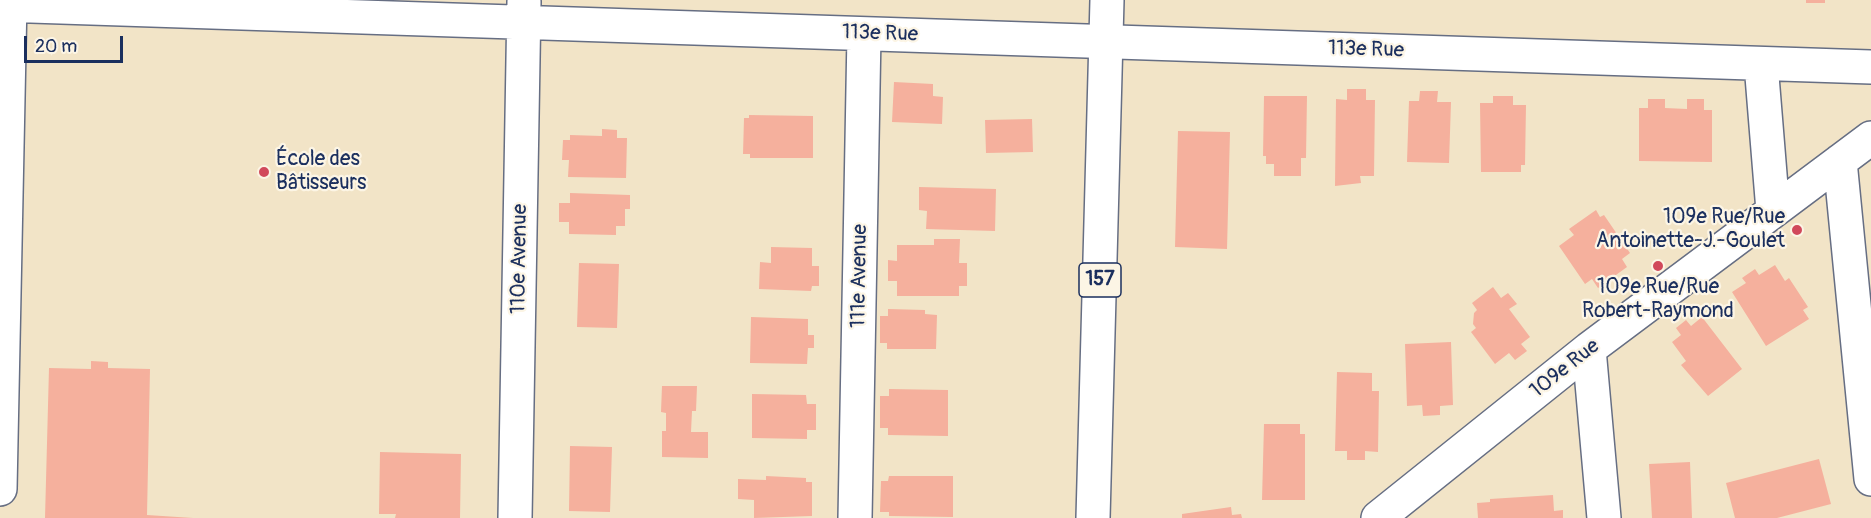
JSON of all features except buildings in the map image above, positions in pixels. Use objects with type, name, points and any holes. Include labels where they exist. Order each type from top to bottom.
[{"type":"street","name":"157","points":[[1093,518],[1107,0]]},
{"type":"street","name":"113e Rue","points":[[7,3],[524,11],[864,34],[1871,67]]},
{"type":"street","points":[[0,489],[7,3]]},
{"type":"street","name":"110e Avenue","points":[[515,518],[524,11]]},
{"type":"street","name":"111e Avenue","points":[[855,518],[864,34]]},
{"type":"street","points":[[1761,64],[1773,211]]},
{"type":"street","name":"109e Rue","points":[[1378,518],[1589,349],[1871,138]]},
{"type":"street","points":[[1840,160],[1871,479]]},
{"type":"street","points":[[1589,349],[1604,518]]},
{"type":"place","name":"École des Bâtisseurs","points":[[264,172]]},
{"type":"place","name":"109e Rue/Rue Antoinette-J.-Goulet","points":[[1797,230]]},
{"type":"place","name":"109e Rue/Rue Robert-Raymond","points":[[1658,266]]}]
